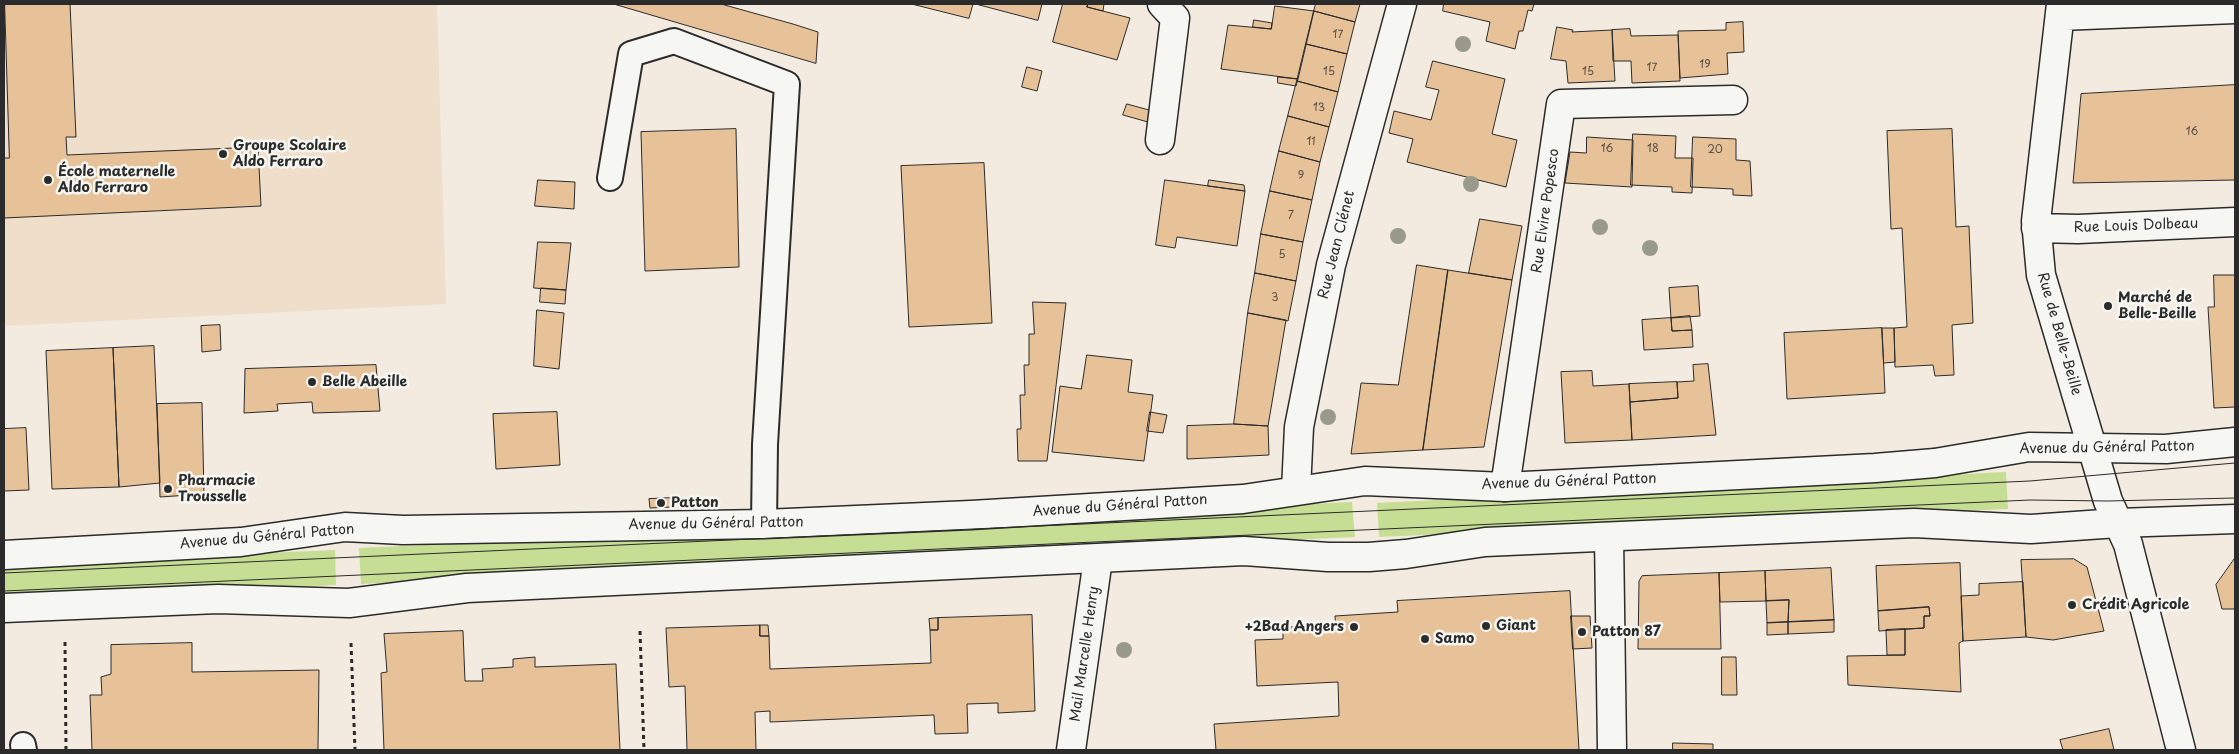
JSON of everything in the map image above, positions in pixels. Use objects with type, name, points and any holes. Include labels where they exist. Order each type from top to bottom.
[{"type":"street","points":[[1160,140],[1175,18],[1162,4]]},
{"type":"street","name":"Rue Jean Clénet","points":[[1296,490],[1299,427],[1331,265],[1402,4]]},
{"type":"street","points":[[2060,10],[2235,9]]},
{"type":"street","name":"Rue de Belle-Beille","points":[[2060,10],[2036,228],[2041,275],[2102,482],[2128,544],[2181,750]]},
{"type":"street","name":"Rue Elvire Popesco","points":[[1505,487],[1562,104],[1733,100]]},
{"type":"street","name":"Rue Louis Dolbeau","points":[[2036,228],[2078,229],[2235,222]]},
{"type":"street","name":"Avenue du Général Patton","points":[[4,555],[241,542],[345,527],[403,530],[764,524],[971,516],[1243,499],[1296,490],[1365,482],[1505,487],[1875,468],[1935,463],[2029,447],[2166,449],[2235,442]]},
{"type":"street","points":[[4,608],[218,599],[348,604],[467,588],[1098,558],[1244,552],[1328,557],[1370,557],[1406,554],[1485,542],[1914,523],[2031,529],[2118,522],[2235,519]]},
{"type":"street","points":[[1609,537],[1612,750]]},
{"type":"street","name":"Mail Marcelle Henry","points":[[1071,750],[1098,558]]},
{"type":"lane","points":[[610,178],[631,54],[674,41],[787,84],[765,444],[764,524]]},
{"type":"path","points":[[640,631],[644,750]]},
{"type":"path","points":[[65,642],[66,750]]},
{"type":"path","points":[[351,643],[355,750]]},
{"type":"shaded area","name":"Groupe Scolaire Aldo Ferraro","points":[[4,4],[437,4],[446,304],[4,326]]},
{"type":"green space","points":[[2006,472],[2008,509],[1379,537],[1377,503]]},
{"type":"green space","points":[[1352,502],[1355,537],[361,584],[359,548]]},
{"type":"green space","points":[[335,550],[336,585],[4,600],[4,564]]},
{"type":"building","points":[[5,4],[70,4],[76,137],[66,137],[67,155],[258,147],[261,206],[4,218],[4,158],[9,158]]},
{"type":"building","points":[[614,4],[721,4],[793,24],[818,32],[816,63]]},
{"type":"building","points":[[912,4],[973,4],[969,18]]},
{"type":"building","points":[[976,4],[1042,4],[1038,20]]},
{"type":"building","points":[[1063,4],[1088,4],[1087,7],[1130,18],[1117,60],[1053,42]]},
{"type":"building","points":[[1088,4],[1104,4],[1103,11],[1087,7]]},
{"type":"building","points":[[1316,4],[1360,4],[1355,22],[1314,11]]},
{"type":"building","points":[[1444,4],[1534,4],[1532,11],[1528,10],[1523,31],[1519,31],[1515,49],[1486,41],[1490,22],[1443,11]]},
{"type":"building","points":[[1275,6],[1314,11],[1298,79],[1221,69],[1228,25],[1271,29]]},
{"type":"building","points":[[1314,11],[1355,22],[1347,54],[1306,44]]},
{"type":"building","points":[[1254,20],[1272,23],[1271,29],[1253,27]]},
{"type":"building","points":[[1743,22],[1744,52],[1727,53],[1728,74],[1680,78],[1678,31],[1726,30],[1726,23]]},
{"type":"building","points":[[1557,27],[1573,30],[1572,32],[1612,30],[1615,81],[1568,83],[1566,61],[1551,59]]},
{"type":"building","points":[[1630,29],[1631,36],[1678,35],[1680,81],[1632,83],[1631,61],[1613,61],[1612,30]]},
{"type":"building","points":[[1306,44],[1347,54],[1338,92],[1297,81]]},
{"type":"building","points":[[1433,61],[1505,79],[1492,134],[1517,140],[1506,187],[1407,162],[1413,139],[1389,133],[1394,111],[1431,120],[1439,90],[1426,87]]},
{"type":"building","points":[[1027,67],[1042,71],[1037,91],[1022,87]]},
{"type":"building","points":[[1278,77],[1298,79],[1296,86],[1278,83]]},
{"type":"building","points":[[1297,81],[1338,92],[1329,127],[1288,116]]},
{"type":"building","points":[[2235,85],[2235,180],[2073,183],[2081,94]]},
{"type":"building","points":[[1127,104],[1149,110],[1148,122],[1123,115]]},
{"type":"building","points":[[1288,116],[1329,127],[1320,162],[1279,151]]},
{"type":"building","points":[[736,129],[739,267],[645,271],[641,132]]},
{"type":"building","points":[[1952,129],[1956,227],[1969,226],[1973,323],[1952,325],[1954,375],[1935,376],[1933,365],[1895,367],[1894,328],[1907,327],[1902,228],[1891,229],[1887,131]]},
{"type":"building","points":[[1633,134],[1676,136],[1675,158],[1693,158],[1692,193],[1672,192],[1672,187],[1631,185]]},
{"type":"building","points":[[1587,137],[1633,140],[1632,187],[1565,183],[1570,152],[1586,153]]},
{"type":"building","points":[[1693,137],[1736,139],[1736,160],[1750,161],[1752,196],[1733,195],[1733,189],[1691,187]]},
{"type":"building","points":[[1279,151],[1320,162],[1312,200],[1270,191]]},
{"type":"building","points":[[984,163],[992,323],[909,327],[901,166]]},
{"type":"building","points":[[538,180],[575,182],[574,209],[535,206]]},
{"type":"building","points":[[1165,180],[1245,191],[1237,246],[1177,237],[1175,248],[1156,245]]},
{"type":"building","points":[[1209,180],[1244,185],[1245,191],[1208,186]]},
{"type":"building","points":[[1270,191],[1312,200],[1303,242],[1261,234]]},
{"type":"building","points":[[1480,219],[1522,226],[1512,280],[1469,273]]},
{"type":"building","points":[[1261,234],[1303,242],[1296,281],[1255,273]]},
{"type":"building","points":[[538,242],[571,243],[566,290],[534,288]]},
{"type":"building","points":[[1417,265],[1448,270],[1423,450],[1351,454],[1361,383],[1398,385]]},
{"type":"building","points":[[1448,270],[1512,280],[1484,447],[1423,450]]},
{"type":"building","points":[[1255,273],[1296,281],[1288,321],[1248,313]]},
{"type":"building","points":[[2214,275],[2235,275],[2235,407],[2214,408],[2208,307],[2214,307]]},
{"type":"building","points":[[1698,286],[1700,316],[1671,318],[1669,288]]},
{"type":"building","points":[[541,288],[566,290],[565,304],[540,302]]},
{"type":"building","points":[[1033,302],[1066,303],[1047,461],[1018,461],[1017,429],[1021,429],[1020,395],[1025,395],[1024,365],[1029,365],[1029,334],[1034,334]]},
{"type":"building","points":[[537,310],[564,313],[559,369],[534,366]]},
{"type":"building","points":[[1248,313],[1286,320],[1268,426],[1234,424]]},
{"type":"building","points":[[1690,316],[1692,330],[1672,331],[1671,318]]},
{"type":"building","points":[[1671,318],[1672,331],[1692,330],[1693,347],[1644,350],[1642,320]]},
{"type":"building","points":[[220,325],[221,350],[202,352],[201,326]]},
{"type":"building","points":[[1882,328],[1894,328],[1895,362],[1884,363]]},
{"type":"building","points":[[1882,328],[1885,393],[1787,399],[1784,333]]},
{"type":"building","points":[[154,346],[160,483],[119,487],[113,348]]},
{"type":"building","points":[[113,348],[119,487],[52,489],[46,351]]},
{"type":"building","points":[[1087,355],[1132,360],[1128,392],[1153,395],[1144,461],[1052,452],[1060,386],[1081,389]]},
{"type":"building","points":[[1708,364],[1716,435],[1632,440],[1630,402],[1678,398],[1677,382],[1694,381],[1693,365]]},
{"type":"building","name":"Belle Abeille","points":[[376,365],[380,411],[313,413],[312,402],[277,404],[278,411],[244,413],[245,369]]},
{"type":"building","points":[[1592,371],[1593,386],[1629,384],[1632,440],[1565,443],[1561,372]]},
{"type":"building","points":[[1677,382],[1678,398],[1630,402],[1629,384]]},
{"type":"building","points":[[202,403],[204,494],[160,497],[157,404]]},
{"type":"building","points":[[557,412],[560,465],[496,469],[493,414]]},
{"type":"building","points":[[1150,412],[1167,415],[1163,433],[1147,431]]},
{"type":"building","points":[[1234,424],[1268,426],[1269,455],[1187,459],[1187,426]]},
{"type":"building","points":[[26,428],[29,490],[4,491],[4,429]]},
{"type":"building","points":[[672,498],[672,507],[650,508],[649,499]]},
{"type":"building","points":[[2235,558],[2235,609],[2222,609],[2216,585]]},
{"type":"building","points":[[2074,559],[2087,567],[2104,631],[2053,640],[2026,637],[2021,560]]},
{"type":"building","points":[[1960,563],[1963,641],[1959,643],[1961,692],[1848,685],[1847,656],[1905,655],[1905,629],[1924,628],[1924,616],[1930,616],[1929,607],[1878,611],[1876,566]]},
{"type":"building","points":[[1831,568],[1834,620],[1788,622],[1789,600],[1766,601],[1765,571]]},
{"type":"building","points":[[1765,571],[1766,601],[1720,602],[1719,573]]},
{"type":"building","points":[[1719,573],[1721,649],[1638,649],[1639,581],[1642,576]]},
{"type":"building","points":[[2023,582],[2026,637],[1963,641],[1961,596],[1979,595],[1979,584]]},
{"type":"building","points":[[1570,591],[1579,750],[1216,750],[1214,724],[1339,716],[1338,682],[1257,686],[1255,640],[1283,639],[1283,627],[1313,627],[1313,631],[1336,630],[1335,616],[1398,612],[1397,601]]},
{"type":"building","points":[[1789,600],[1788,622],[1767,623],[1766,601]]},
{"type":"building","points":[[1929,607],[1930,616],[1924,616],[1924,628],[1879,631],[1878,611]]},
{"type":"building","points":[[1032,615],[1035,711],[998,713],[998,703],[967,704],[968,733],[935,734],[934,715],[770,722],[770,711],[755,712],[756,750],[687,750],[685,686],[669,687],[666,628],[760,625],[760,636],[769,636],[770,669],[931,663],[930,630],[938,630],[938,618]]},
{"type":"building","name":"Patton 87","points":[[1571,616],[1590,616],[1592,648],[1573,649]]},
{"type":"building","points":[[938,618],[938,630],[930,630],[929,619]]},
{"type":"building","points":[[1834,620],[1834,632],[1788,634],[1788,622]]},
{"type":"building","points":[[1788,622],[1788,634],[1767,635],[1767,623]]},
{"type":"building","points":[[760,625],[768,625],[769,636],[760,636]]},
{"type":"building","points":[[1905,629],[1905,655],[1887,655],[1886,630]]},
{"type":"building","points":[[463,631],[465,681],[483,681],[482,669],[513,667],[513,659],[535,657],[535,667],[616,664],[620,750],[384,750],[381,673],[387,672],[384,634]]},
{"type":"building","points":[[192,643],[192,672],[319,670],[318,750],[92,750],[90,695],[102,695],[101,677],[111,674],[111,645]]},
{"type":"building","points":[[1722,657],[1736,657],[1737,695],[1722,695]]},
{"type":"building","points":[[2109,729],[2114,750],[2063,750],[2060,740]]},
{"type":"building","points":[[1673,743],[1713,744],[1713,750],[1673,750]]},
{"type":"tram line","points":[[4,573],[2030,481],[2235,463]]},
{"type":"tram line","points":[[4,591],[2030,500],[2108,501],[2235,498]]},
{"type":"place","name":"Groupe Scolaire Aldo Ferraro","points":[[223,154]]},
{"type":"place","name":"École maternelle Aldo Ferraro","points":[[48,180]]},
{"type":"place","name":"Marché de Belle-Beille","points":[[2108,306]]},
{"type":"place","name":"Belle Abeille","points":[[312,382]]},
{"type":"place","name":"Pharmacie Trousselle","points":[[168,489]]},
{"type":"place","name":"Patton","points":[[661,503]]},
{"type":"place","name":"Crédit Agricole","points":[[2072,605]]},
{"type":"place","name":"Giant","points":[[1486,626]]},
{"type":"place","name":"+2Bad Angers","points":[[1354,627]]},
{"type":"place","name":"Patton 87","points":[[1582,632]]},
{"type":"place","name":"Samo","points":[[1425,639]]}]
